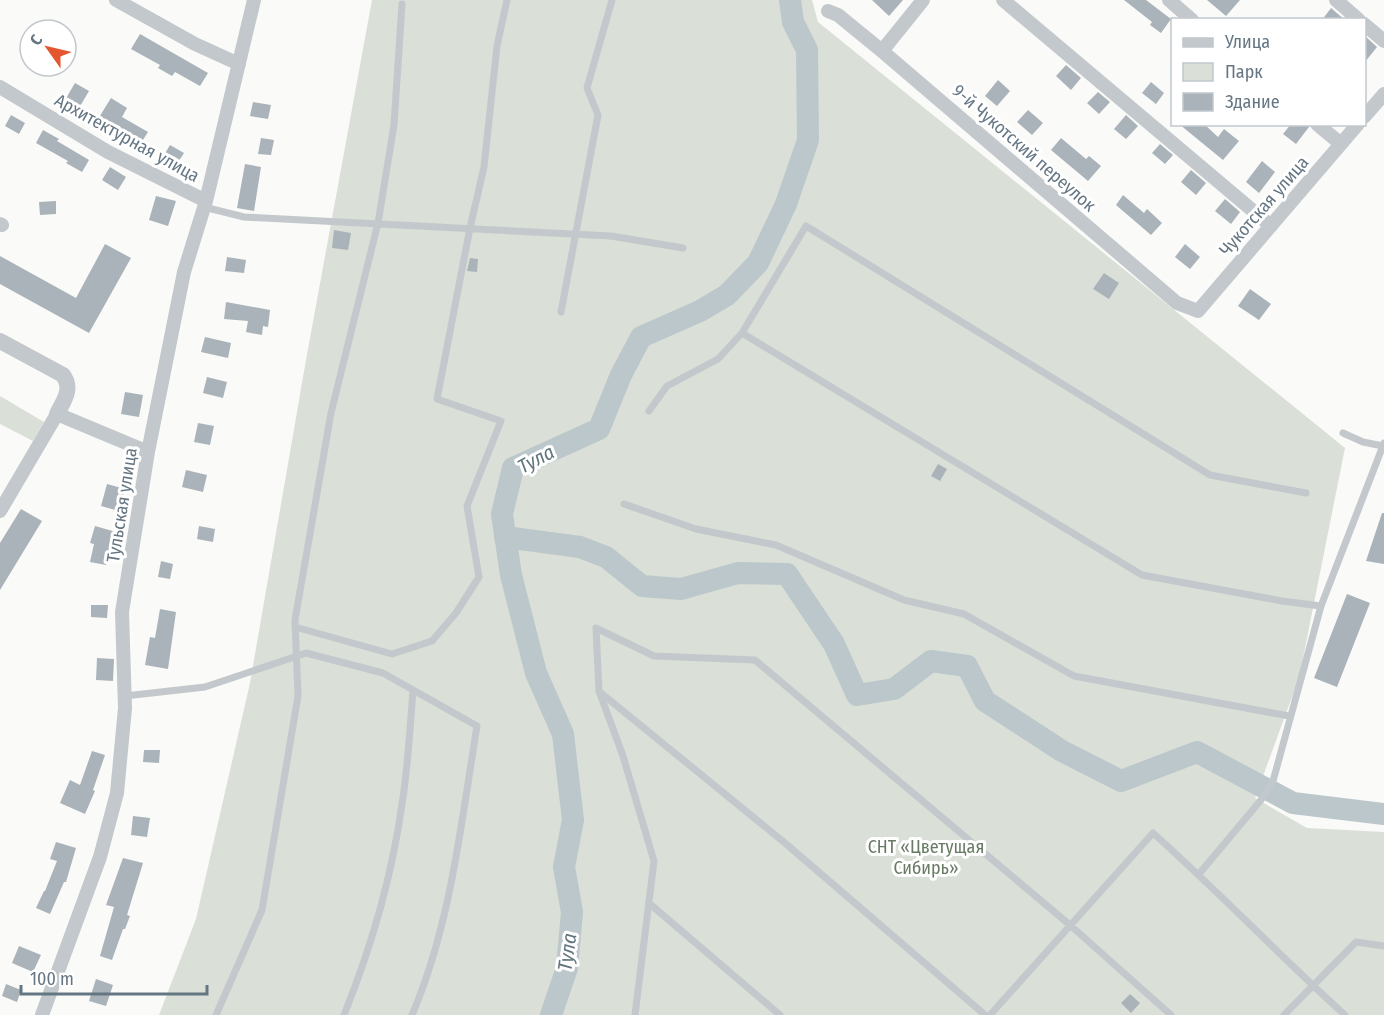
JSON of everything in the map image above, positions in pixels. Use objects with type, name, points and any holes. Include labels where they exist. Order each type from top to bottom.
[{"type":"street","points":[[116,0],[195,44],[239,64]]},
{"type":"street","name":"Тульская улица","points":[[42,1015],[100,857],[117,793],[125,696],[122,612],[148,452],[184,272],[205,204],[254,0]]},
{"type":"street","points":[[882,51],[923,0]]},
{"type":"street","points":[[1003,0],[1271,226]]},
{"type":"street","points":[[1169,0],[1190,18]]},
{"type":"street","points":[[1336,0],[1357,18]]},
{"type":"street","name":"9-й Чукотский переулок","points":[[828,11],[838,15],[882,51],[1177,303],[1198,311]]},
{"type":"street","points":[[1366,25],[1384,41]]},
{"type":"street","name":"Архитектурная улица","points":[[0,87],[108,152],[205,204]]},
{"type":"street","points":[[1366,116],[1384,94]]},
{"type":"street","points":[[1319,126],[1341,144]]},
{"type":"street","name":"Чукотская улица","points":[[1198,311],[1356,126]]},
{"type":"street","points":[[0,341],[63,375],[67,380],[69,390],[0,511]]},
{"type":"street","points":[[57,414],[148,452]]},
{"type":"lane","points":[[295,627],[392,654],[432,641],[456,613],[479,578],[467,506],[501,421],[437,399],[484,167],[497,46],[507,0]]},
{"type":"lane","points":[[561,312],[598,115],[587,88],[612,0]]},
{"type":"lane","points":[[216,1015],[262,910],[298,696],[295,627],[332,413],[378,223],[394,125],[402,4]]},
{"type":"lane","points":[[205,204],[244,218],[611,236],[683,248]]},
{"type":"lane","points":[[649,411],[666,386],[718,359],[742,333],[806,226],[1210,475],[1305,493]]},
{"type":"lane","points":[[742,333],[1142,575],[1321,606]]},
{"type":"lane","points":[[1199,874],[1261,800],[1273,781],[1321,606],[1384,444],[1363,442],[1343,433]]},
{"type":"lane","points":[[624,504],[696,529],[776,545],[904,600],[964,614],[1074,676],[1289,716]]},
{"type":"lane","points":[[635,1015],[654,861],[623,756],[599,691],[596,628],[654,657],[755,660],[1070,925],[1172,1015]]},
{"type":"lane","points":[[125,696],[205,687],[306,653],[383,673],[477,726],[449,899],[423,990],[412,1015]]},
{"type":"lane","points":[[344,1015],[357,983],[385,894],[402,805],[413,690]]},
{"type":"lane","points":[[599,691],[785,843],[985,1015]]},
{"type":"lane","points":[[990,1015],[1153,833],[1199,874],[1345,1015]]},
{"type":"lane","points":[[650,904],[780,1015]]},
{"type":"lane","points":[[1284,1015],[1356,942],[1384,946]]},
{"type":"green space","name":"СНТ «Цветущая Сибирь»","points":[[372,0],[812,0],[818,22],[1345,448],[1299,678],[1255,798],[1307,828],[1384,832],[1384,1015],[159,1015],[196,919],[250,683]]},
{"type":"green space","points":[[0,396],[44,422],[33,441],[0,424]]},
{"type":"building","points":[[872,0],[903,0],[889,16]]},
{"type":"building","points":[[1124,0],[1146,0],[1171,19],[1161,33],[1150,25],[1152,22]]},
{"type":"building","points":[[1207,0],[1240,0],[1226,16]]},
{"type":"building","points":[[1331,8],[1343,18],[1324,18]]},
{"type":"building","points":[[140,34],[208,73],[200,86],[175,72],[172,76],[158,68],[160,65],[131,49]]},
{"type":"building","points":[[1366,37],[1377,47],[1366,61]]},
{"type":"building","points":[[1066,65],[1081,78],[1071,90],[1056,76]]},
{"type":"building","points":[[998,80],[1010,91],[997,106],[985,96]]},
{"type":"building","points":[[1151,82],[1164,93],[1156,104],[1142,93]]},
{"type":"building","points":[[75,83],[89,91],[79,108],[65,100]]},
{"type":"building","points":[[1098,92],[1110,102],[1099,114],[1087,103]]},
{"type":"building","points":[[111,98],[127,108],[122,117],[148,132],[141,143],[98,119]]},
{"type":"building","points":[[253,102],[271,105],[268,119],[250,116]]},
{"type":"building","points":[[1028,110],[1043,123],[1032,135],[1017,122]]},
{"type":"building","points":[[11,115],[25,123],[19,134],[5,126]]},
{"type":"building","points":[[1126,115],[1138,126],[1126,139],[1114,129]]},
{"type":"building","points":[[1181,126],[1206,126],[1218,137],[1224,129],[1239,141],[1223,160]]},
{"type":"building","points":[[1289,126],[1309,127],[1296,144],[1283,134]]},
{"type":"building","points":[[43,130],[89,160],[82,172],[66,163],[68,161],[36,143]]},
{"type":"building","points":[[261,138],[274,140],[271,155],[258,154]]},
{"type":"building","points":[[1061,138],[1086,159],[1089,156],[1101,166],[1088,181],[1051,150]]},
{"type":"building","points":[[1160,144],[1173,155],[1165,164],[1152,153]]},
{"type":"building","points":[[170,145],[184,153],[177,164],[163,157]]},
{"type":"building","points":[[1262,161],[1275,172],[1259,193],[1246,182]]},
{"type":"building","points":[[245,164],[261,167],[254,211],[237,208]]},
{"type":"building","points":[[110,167],[126,177],[118,190],[102,180]]},
{"type":"building","points":[[1191,170],[1206,183],[1196,195],[1181,182]]},
{"type":"building","points":[[1123,195],[1144,213],[1147,209],[1162,223],[1151,235],[1116,205]]},
{"type":"building","points":[[156,196],[176,201],[168,226],[149,220]]},
{"type":"building","points":[[1225,199],[1240,212],[1231,224],[1215,211]]},
{"type":"building","points":[[56,201],[56,214],[40,215],[39,202]]},
{"type":"building","points":[[334,230],[351,233],[348,250],[332,248]]},
{"type":"building","points":[[105,244],[131,258],[89,333],[0,284],[0,256],[76,298]]},
{"type":"building","points":[[1185,244],[1200,257],[1190,269],[1175,257]]},
{"type":"building","points":[[227,257],[246,260],[244,273],[225,271]]},
{"type":"building","points":[[470,258],[478,259],[477,272],[467,271]]},
{"type":"building","points":[[1104,273],[1119,283],[1109,299],[1093,289]]},
{"type":"building","points":[[1250,289],[1271,304],[1259,320],[1238,306]]},
{"type":"building","points":[[226,302],[270,310],[268,327],[263,326],[262,335],[246,332],[248,321],[224,319]]},
{"type":"building","points":[[205,337],[231,343],[228,358],[201,352]]},
{"type":"building","points":[[207,377],[227,382],[223,398],[203,393]]},
{"type":"building","points":[[125,392],[143,395],[139,417],[121,414]]},
{"type":"building","points":[[198,423],[214,426],[210,445],[194,442]]},
{"type":"building","points":[[938,464],[947,469],[940,481],[931,476]]},
{"type":"building","points":[[186,470],[207,475],[203,492],[182,487]]},
{"type":"building","points":[[107,484],[125,489],[119,511],[101,506]]},
{"type":"building","points":[[21,509],[42,521],[0,590],[0,543]]},
{"type":"building","points":[[1382,513],[1384,513],[1384,564],[1366,561]]},
{"type":"building","points":[[95,526],[116,532],[111,549],[109,548],[106,565],[90,562],[94,544],[90,543]]},
{"type":"building","points":[[199,526],[215,529],[213,542],[197,539]]},
{"type":"building","points":[[161,561],[173,564],[170,579],[158,577]]},
{"type":"building","points":[[1347,594],[1370,603],[1337,687],[1314,678]]},
{"type":"building","points":[[91,605],[108,605],[107,618],[91,617]]},
{"type":"building","points":[[160,609],[176,612],[168,669],[145,665],[150,637],[155,638]]},
{"type":"building","points":[[97,658],[114,659],[113,681],[96,680]]},
{"type":"building","points":[[144,750],[160,750],[159,763],[143,762]]},
{"type":"building","points":[[92,751],[105,755],[93,790],[95,791],[85,814],[60,803],[70,780],[80,785]]},
{"type":"building","points":[[133,816],[150,818],[147,837],[131,835]]},
{"type":"building","points":[[56,842],[76,848],[66,882],[50,914],[36,908],[57,861],[50,859]]},
{"type":"building","points":[[123,858],[143,863],[127,915],[130,916],[112,960],[100,956],[114,907],[106,905]]},
{"type":"building","points":[[19,946],[41,955],[33,972],[12,963]]},
{"type":"building","points":[[96,979],[113,985],[106,1006],[89,1001]]},
{"type":"building","points":[[6,984],[21,990],[17,1002],[2,996]]},
{"type":"building","points":[[1130,994],[1140,1003],[1131,1013],[1121,1003]]},
{"type":"waterway","name":"Тула","points":[[551,1015],[567,968],[572,912],[564,867],[573,820],[563,734],[536,673],[511,575],[502,514],[513,468],[599,429],[621,375],[641,337],[700,311],[727,295],[758,263],[786,204],[808,140],[807,50],[793,22],[790,0]]},
{"type":"waterway","points":[[505,537],[580,547],[606,557],[642,586],[681,589],[738,573],[787,574],[834,644],[857,695],[894,689],[931,661],[967,666],[985,701],[1062,751],[1121,781],[1197,752],[1293,803],[1384,814]]}]
